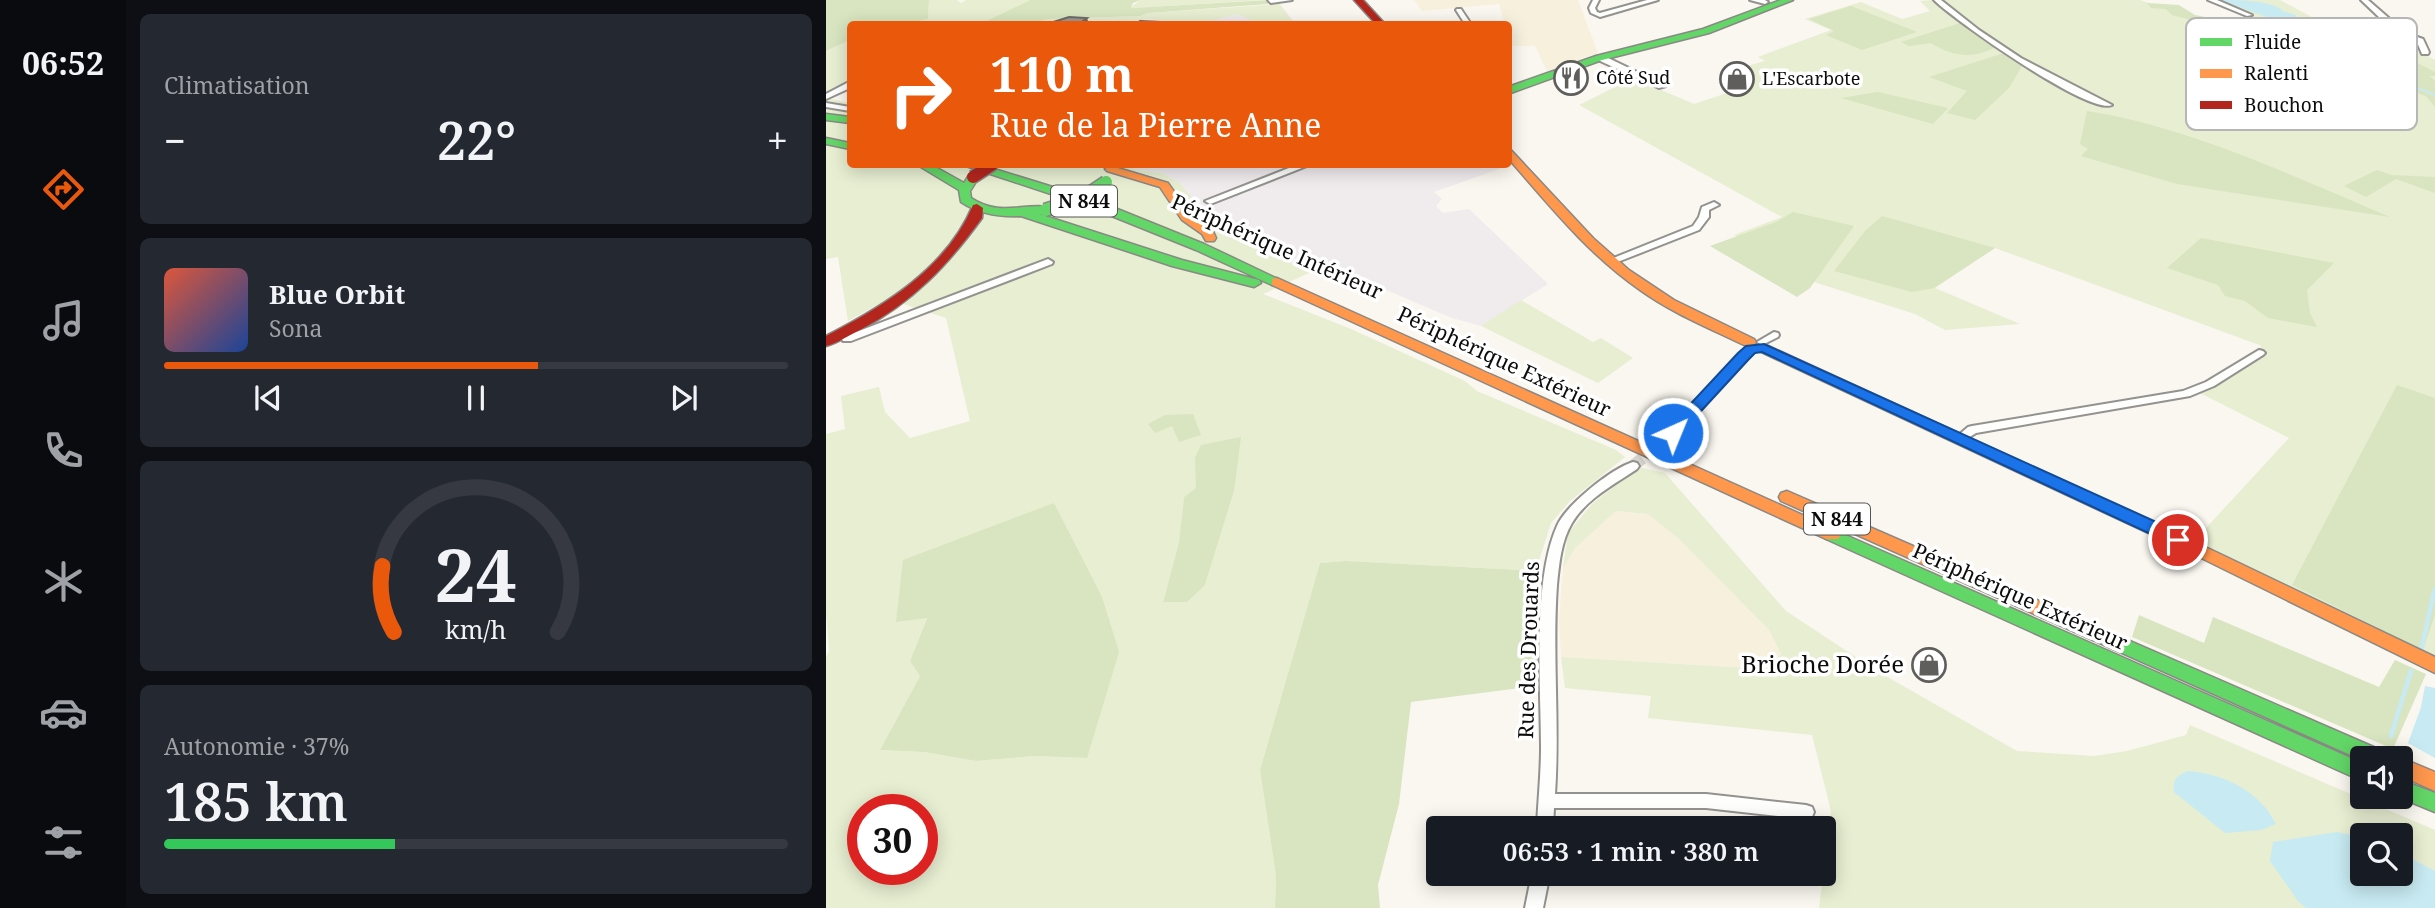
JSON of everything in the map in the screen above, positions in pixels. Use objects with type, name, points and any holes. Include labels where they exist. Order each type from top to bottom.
[{"type":"main road","points":[[1358,0],[1378,21]]},
{"type":"main road","points":[[1512,90],[1601,58],[1682,38],[1766,4]]},
{"type":"main road","points":[[826,117],[847,120]]},
{"type":"main road","points":[[826,126],[847,130]]},
{"type":"main road","points":[[826,134],[847,138]]},
{"type":"main road","points":[[826,141],[847,145]]},
{"type":"main road","points":[[1512,154],[1611,261],[1661,298],[2231,564],[2435,666]]},
{"type":"main road","name":"Périphérique Extérieur","points":[[937,168],[968,176],[1046,188],[1127,217],[1337,309],[2041,630],[2350,767]]},
{"type":"main road","points":[[986,168],[968,176],[965,197],[977,208],[997,213],[1045,210],[1082,198],[1109,172],[1164,185],[1186,217],[1208,232],[1210,238]]},
{"type":"main road","name":"Périphérique Intérieur","points":[[1008,168],[1105,198],[1210,238],[2013,599],[2350,746]]},
{"type":"main road","points":[[826,342],[896,312],[976,218],[977,208]]},
{"type":"main road","points":[[970,224],[997,213]]},
{"type":"main road","points":[[1023,213],[1029,218],[1177,263],[1272,288],[1320,307],[1337,309]]},
{"type":"main road","points":[[2413,772],[2435,782]]},
{"type":"main road","points":[[2413,794],[2435,803]]},
{"type":"street","points":[[1271,1],[1289,0]]},
{"type":"street","points":[[1596,0],[1592,8],[1594,13],[1600,15],[1655,0]]},
{"type":"street","points":[[1937,0],[1959,19],[2049,78],[2108,105]]},
{"type":"street","points":[[2211,0],[2249,15]]},
{"type":"street","points":[[2364,0],[2386,18]]},
{"type":"street","points":[[1459,10],[1466,21]]},
{"type":"street","points":[[2417,44],[2435,57]]},
{"type":"street","points":[[1601,58],[1662,86]]},
{"type":"street","points":[[826,97],[847,86]]},
{"type":"street","points":[[826,105],[847,108]]},
{"type":"street","points":[[1210,201],[1297,168]]},
{"type":"street","points":[[1611,261],[1696,228],[1704,217],[1705,209],[1714,205]]},
{"type":"street","points":[[847,339],[896,312],[1048,262]]},
{"type":"street","points":[[1673,433],[1760,343]]},
{"type":"street","points":[[1960,439],[1972,430],[2186,394],[2210,384],[2259,353]]},
{"type":"street","name":"Rue des Drouards","points":[[1545,816],[1549,619],[1556,544],[1564,524],[1580,506],[1633,466]]},
{"type":"street","points":[[1546,801],[1706,801],[1806,813]]},
{"type":"street","points":[[1534,908],[1538,886]]},
{"type":"shaded area","points":[[1414,0],[1578,0],[1598,53],[1547,71],[1535,46],[1512,46],[1512,21],[1504,21],[1499,4],[1422,11]]},
{"type":"shaded area","points":[[1282,7],[1294,21],[1135,21]]},
{"type":"shaded area","points":[[1502,168],[1434,192],[1442,199],[1436,206],[1443,213],[1469,209],[1548,284],[1481,326],[1452,318],[1330,266],[1311,272],[1218,230],[1180,183],[1162,173],[1133,169]]},
{"type":"shaded area","points":[[1616,511],[1648,514],[1679,539],[1769,630],[1781,654],[1766,669],[1561,657],[1559,619],[1563,568],[1575,548]]},
{"type":"green space","points":[[826,0],[929,0],[928,19],[847,21],[847,41],[826,51]]},
{"type":"green space","points":[[929,0],[957,0],[961,3],[966,0],[1030,0],[986,21],[919,21],[928,19]]},
{"type":"green space","points":[[1030,0],[1140,0],[1133,3],[1131,8],[1269,0],[1268,4],[1148,13],[1140,16],[986,21]]},
{"type":"green space","points":[[1140,0],[1262,0],[1130,8]]},
{"type":"green space","points":[[2140,0],[2194,18],[2186,18],[2186,130],[2417,130],[2417,90],[2435,97],[2435,662],[2195,540],[2289,438],[2198,392],[2262,346],[1995,248],[1935,288],[2020,324],[1945,330],[1915,314],[1817,283],[1734,235],[1782,217],[1579,105],[1633,78],[1694,104],[1742,88],[1730,81],[1718,79],[1724,77],[1719,74],[1765,61],[1758,57],[1831,30],[1805,19],[1861,2],[1902,19],[1930,11],[1920,1]]},
{"type":"green space","points":[[2213,0],[2280,0],[2314,18],[2252,18]]},
{"type":"green space","points":[[2147,3],[2179,5],[2195,15],[2211,18],[2186,19],[2172,15],[2166,9],[2151,8]]},
{"type":"green space","points":[[1280,4],[1292,21],[1252,21],[1240,15],[1233,15],[1211,21],[1041,21],[1140,16],[1148,13]]},
{"type":"green space","points":[[1851,6],[1917,32],[1862,50],[1826,35],[1834,31],[1809,19]]},
{"type":"green space","points":[[1960,23],[1996,47],[1963,55],[1931,43],[1909,46],[1901,42]]},
{"type":"green space","points":[[847,41],[847,84],[826,94],[826,51]]},
{"type":"green space","points":[[2417,51],[2435,60],[2435,94],[2417,87]]},
{"type":"green space","points":[[2004,53],[2022,66],[2009,88],[1975,120],[1947,113],[1967,91],[1929,77]]},
{"type":"green space","points":[[2417,63],[2435,72],[2435,76],[2429,76],[2435,80],[2435,107],[2426,96],[2417,93]]},
{"type":"green space","points":[[1878,92],[1948,108],[1933,124],[1841,98]]},
{"type":"green space","points":[[826,98],[847,102],[847,168],[1133,168],[1162,173],[1180,183],[1218,230],[1311,272],[1263,294],[1351,329],[1465,381],[1477,391],[1616,450],[1625,457],[1570,501],[1551,523],[1539,561],[1542,571],[1346,561],[1320,563],[1260,770],[1276,876],[1275,908],[826,908],[826,657],[829,651],[826,613],[826,434],[845,429],[841,396],[879,387],[885,412],[910,438],[970,421],[946,318],[888,299],[848,321],[838,257],[826,259]],"holes":[[[1196,488],[1234,491],[1205,585],[1163,601],[1179,542],[1184,497]],[[1054,503],[1087,758],[1035,756],[976,761],[924,752],[880,750],[920,676],[910,661],[927,617],[897,622]]]},
{"type":"green space","points":[[2087,111],[2203,141],[2280,170],[2390,217],[2177,184],[2081,156],[2088,149],[2080,144]]},
{"type":"green space","points":[[2377,170],[2391,175],[2435,177],[2435,193],[2396,179],[2366,197],[2344,186]]},
{"type":"green space","points":[[1793,212],[1854,226],[1810,288],[1797,297],[1710,246],[1776,222]]},
{"type":"green space","points":[[1882,216],[1995,248],[1934,288],[1912,292],[1834,271],[1865,231]]},
{"type":"green space","points":[[2201,238],[2334,263],[2307,290],[2310,313],[2317,327],[2268,318],[2245,301],[2225,296],[2218,285],[2167,268]]},
{"type":"green space","points":[[1521,300],[1593,342],[1601,338],[1633,358],[1598,383],[1481,326]]},
{"type":"green space","points":[[2397,385],[2435,398],[2435,615],[2423,650],[2292,585]]},
{"type":"green space","points":[[1193,414],[1201,435],[1179,442],[1172,426],[1155,433],[1148,424],[1165,415]]},
{"type":"green space","points":[[1241,437],[1234,491],[1205,585],[1187,602],[1163,602],[1179,542],[1184,497],[1196,488],[1195,458],[1201,445]]},
{"type":"green space","points":[[1638,467],[1665,473],[1786,611],[1877,671],[2017,751],[2094,756],[2127,751],[2186,735],[2190,725],[2350,794],[2350,809],[2386,809],[2435,830],[2435,908],[1819,908],[1822,886],[1836,886],[1836,816],[1830,816],[1812,735],[1648,718],[1651,696],[1565,688],[1561,657],[1766,669],[1781,654],[1769,630],[1679,539],[1648,514],[1616,511],[1575,548],[1563,568],[1568,533],[1592,504]]},
{"type":"green space","points":[[1054,503],[1102,597],[1119,652],[1087,758],[1035,756],[976,761],[924,752],[880,750],[920,676],[910,661],[927,618],[896,622],[903,560]]},
{"type":"green space","points":[[1346,561],[1542,571],[1536,686],[1411,702],[1399,804],[1378,885],[1380,908],[1275,908],[1276,876],[1260,770],[1320,563]]},
{"type":"green space","points":[[2139,615],[2204,643],[2213,617],[2379,687],[2395,660],[2426,674],[2394,746],[2386,746],[2132,637]]},
{"type":"water","points":[[2220,0],[2263,3],[2296,15],[2296,18],[2270,18]]},
{"type":"water","points":[[2425,686],[2435,688],[2435,758],[2408,743],[2421,707]]},
{"type":"water","points":[[2188,771],[2215,776],[2240,786],[2260,802],[2276,824],[2261,830],[2225,833],[2174,792],[2176,778]]},
{"type":"water","points":[[2337,832],[2350,835],[2350,886],[2413,886],[2413,859],[2435,871],[2435,908],[2306,908],[2270,861],[2273,842]]},
{"type":"building","points":[[1069,17],[1087,18],[1083,21],[1056,21]]},
{"type":"building","points":[[1571,66],[1583,71],[1569,76],[1556,71]]},
{"type":"waterway","points":[[2417,88],[2435,95]]},
{"type":"waterway","points":[[2434,594],[2435,588]]},
{"type":"waterway","points":[[2421,651],[2434,592]]},
{"type":"waterway","points":[[2391,736],[2411,671]]},
{"type":"tunnel","points":[[1633,466],[1673,433]]},
{"type":"traffic: fast","points":[[1512,90],[1599,58],[1706,31],[1789,0]]},
{"type":"traffic: fast","points":[[826,117],[847,120]]},
{"type":"traffic: fast","points":[[826,141],[847,145]]},
{"type":"traffic: fast","points":[[928,168],[965,188]]},
{"type":"traffic: fast","points":[[978,168],[1091,203],[1200,247],[1277,282]]},
{"type":"traffic: fast","points":[[973,177],[964,191],[965,200],[974,205],[1004,213],[1045,210]]},
{"type":"traffic: fast","points":[[1045,210],[1082,198],[1106,182]]},
{"type":"traffic: fast","points":[[1023,213],[1177,263],[1254,283]]},
{"type":"traffic: fast","points":[[1832,535],[2350,767]]},
{"type":"traffic: fast","points":[[2047,612],[2351,746]]},
{"type":"traffic: fast","points":[[2413,794],[2435,803]]},
{"type":"traffic: slow","points":[[1512,155],[1588,241],[1624,273],[1669,303],[1749,342]]},
{"type":"traffic: slow","points":[[1111,169],[1164,185],[1186,217],[1208,232],[1210,238]]},
{"type":"traffic: slow","points":[[1277,282],[1832,535]]},
{"type":"traffic: slow","points":[[1787,497],[2047,612]]},
{"type":"traffic: slow","points":[[2195,548],[2435,666]]},
{"type":"traffic: slow","points":[[2413,772],[2435,782]]},
{"type":"traffic: jam","points":[[1358,0],[1378,21]]},
{"type":"traffic: jam","points":[[973,177],[987,168]]},
{"type":"traffic: jam","points":[[826,342],[870,319],[911,292],[935,269],[976,218],[977,208]]},
{"type":"traffic: jam","points":[[1764,348],[2195,548]]},
{"type":"place","name":"Côté Sud","points":[[1571,78]]},
{"type":"place","name":"L'Escarbote","points":[[1737,79]]},
{"type":"place","name":"Brioche Dorée","points":[[1929,665]]},
{"type":"route","points":[[1673,433],[1743,356],[1751,349],[1764,348],[2178,540]]}]
